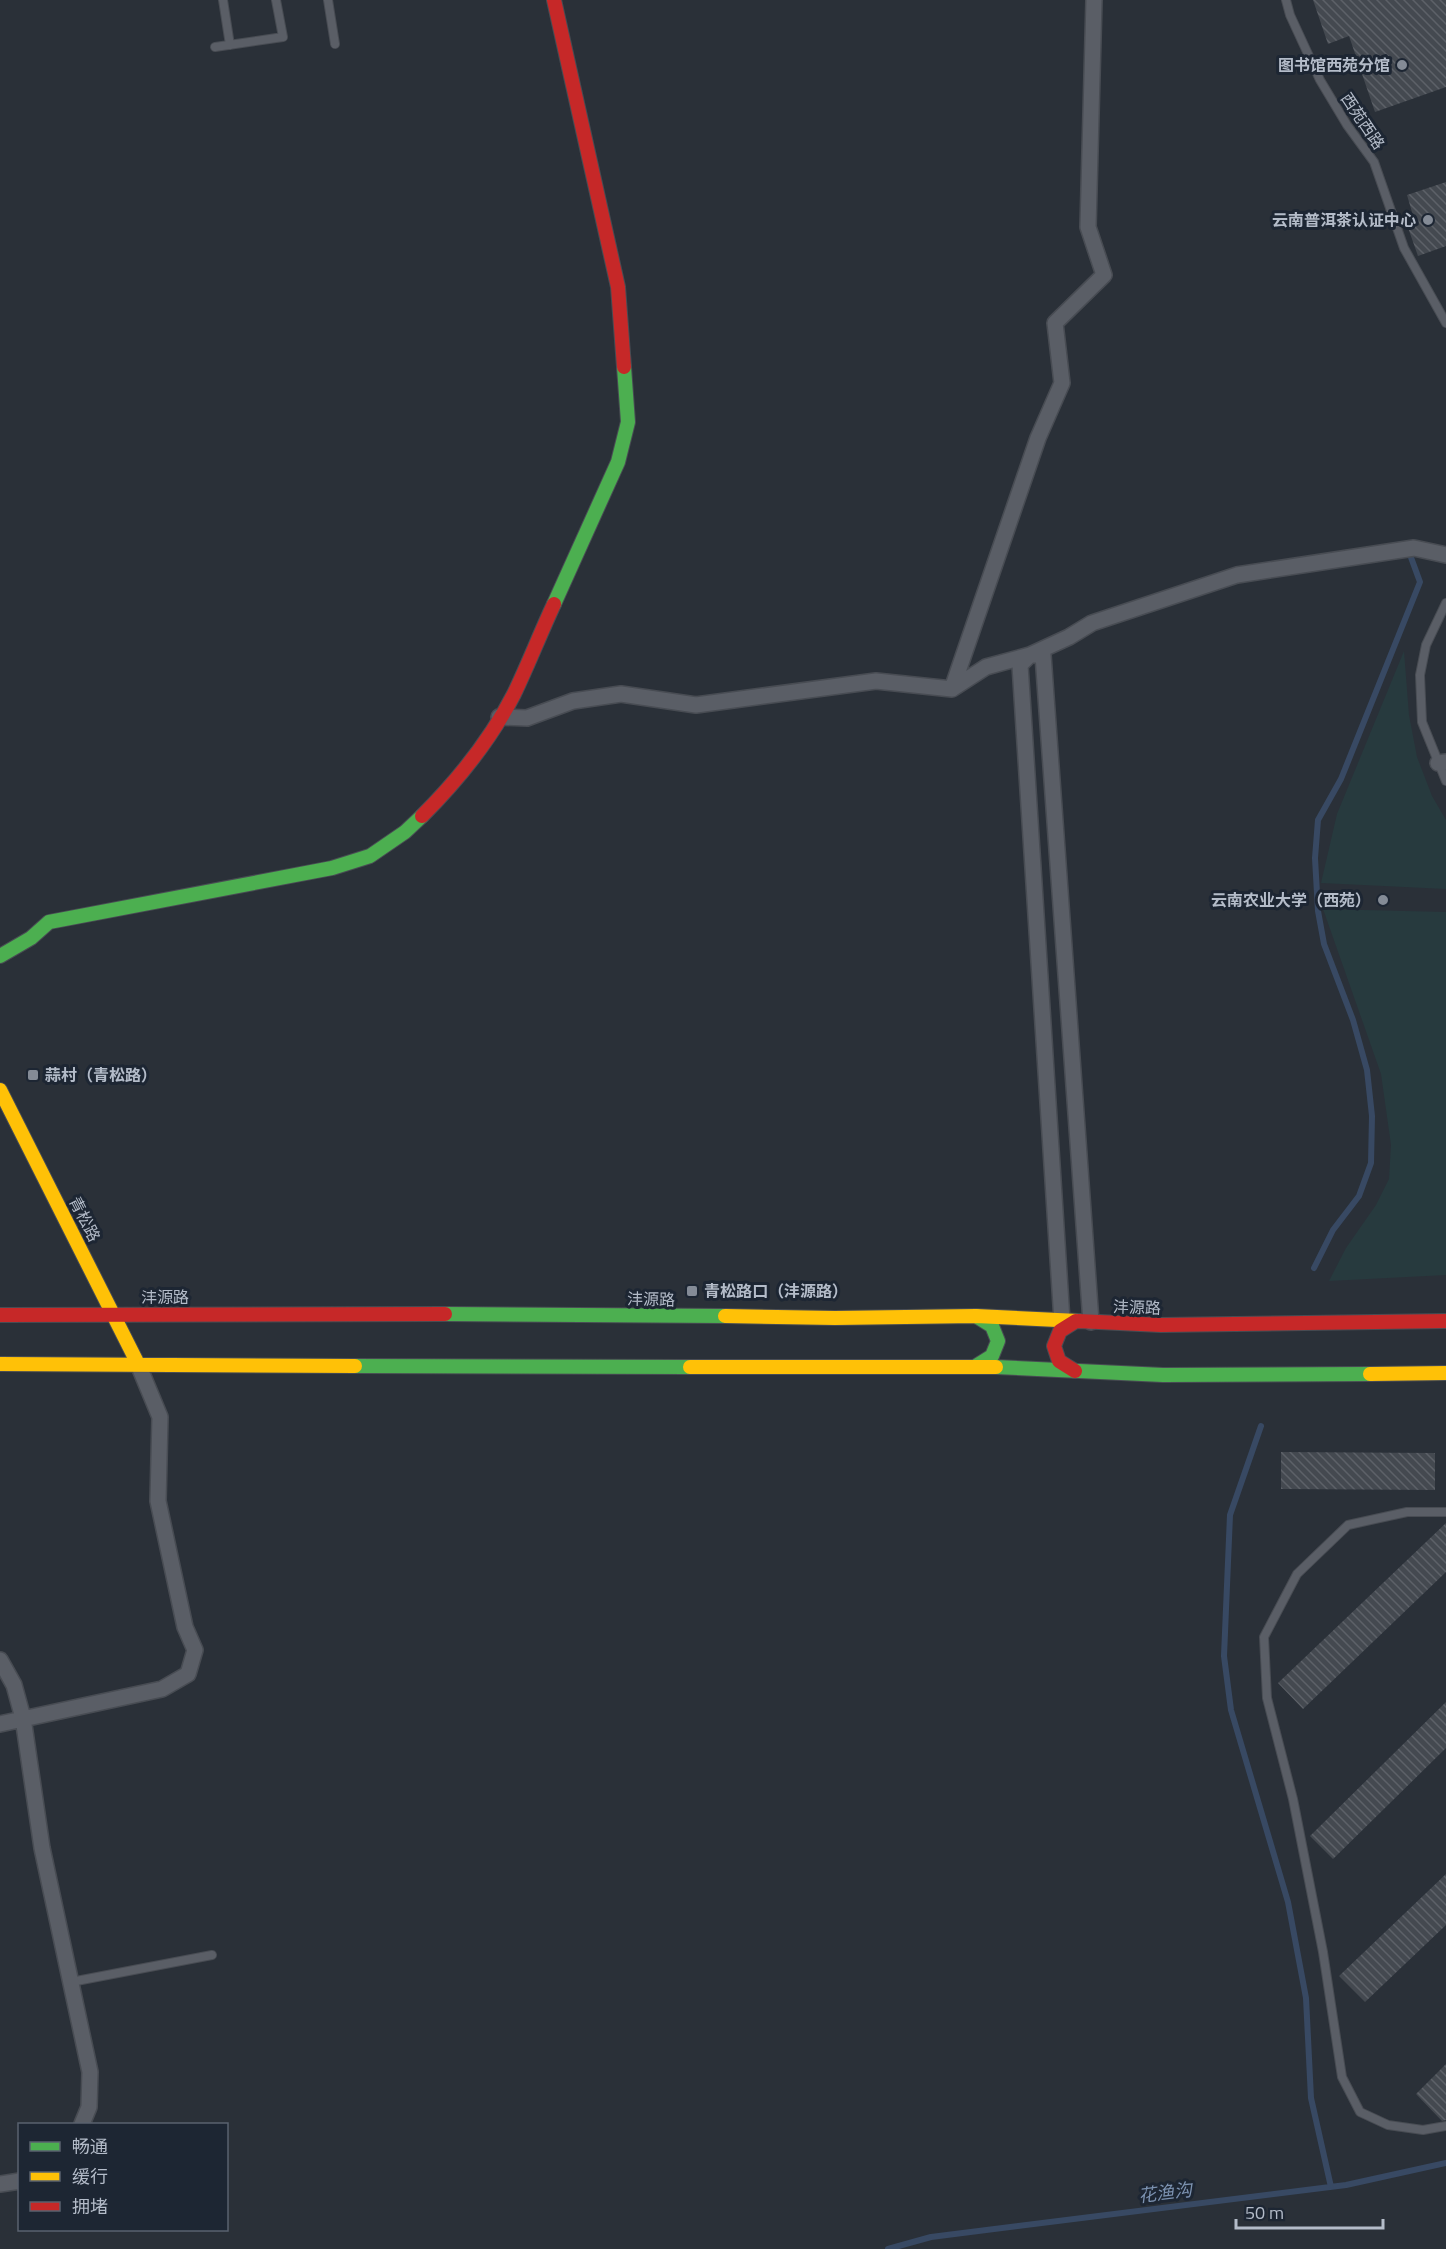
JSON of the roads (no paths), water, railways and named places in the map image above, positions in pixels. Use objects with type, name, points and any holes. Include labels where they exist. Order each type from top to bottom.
[{"type":"main road","points":[[0,956],[31,938],[49,922],[332,868],[370,856],[405,832],[449,789],[513,695],[618,462],[628,422],[618,287],[554,0]]},
{"type":"main road","name":"青松路","points":[[0,1090],[138,1364]]},
{"type":"main road","name":"沣源路","points":[[0,1315],[560,1314],[835,1318],[976,1316],[1161,1325],[1446,1321]]},
{"type":"main road","points":[[976,1316],[990,1323],[998,1335],[998,1342],[994,1355],[976,1366]]},
{"type":"main road","points":[[1069,1321],[1058,1333],[1054,1347],[1055,1354],[1062,1365],[1076,1371]]},
{"type":"main road","points":[[0,1364],[834,1368],[976,1366],[1163,1375],[1446,1373]]},
{"type":"street","points":[[952,689],[1038,438],[1062,383],[1055,323],[1104,275],[1088,227],[1094,0]]},
{"type":"street","points":[[499,717],[527,718],[573,701],[621,694],[696,705],[876,681],[952,689],[986,667],[1030,655],[1069,638],[1092,623],[1237,575],[1414,548],[1446,555]]},
{"type":"street","points":[[1069,1321],[1020,665],[1030,655],[1043,655],[1091,1322]]},
{"type":"street","points":[[0,1724],[162,1689],[188,1674],[195,1650],[185,1627],[158,1501],[160,1417],[138,1364]]},
{"type":"street","points":[[0,1660],[14,1684],[23,1718],[42,1848],[90,2072],[88,2107],[82,2123]]},
{"type":"street","points":[[0,2184],[18,2181]]},
{"type":"lane","points":[[223,0],[230,45]]},
{"type":"lane","points":[[215,47],[283,37],[276,0]]},
{"type":"lane","points":[[328,0],[335,44]]},
{"type":"lane","name":"西苑西路","points":[[1286,0],[1290,15],[1320,80],[1347,125],[1374,162],[1404,248],[1446,323]]},
{"type":"lane","points":[[1446,603],[1426,645],[1420,675],[1422,722],[1442,762],[1446,781]]},
{"type":"lane","points":[[1446,1512],[1407,1512],[1348,1525],[1297,1574],[1264,1637],[1267,1698],[1293,1799],[1323,1952],[1342,2077],[1360,2112],[1388,2125],[1423,2130],[1446,2126]]},
{"type":"lane","points":[[71,1982],[212,1956]]},
{"type":"waterway","points":[[1314,1268],[1333,1230],[1359,1196],[1371,1163],[1372,1116],[1367,1070],[1353,1020],[1324,944],[1318,911],[1315,858],[1318,820],[1341,779],[1420,582],[1409,552]]},
{"type":"waterway","points":[[1261,1426],[1230,1515],[1224,1656],[1231,1710],[1288,1902],[1306,1998],[1311,2098],[1331,2187]]},
{"type":"waterway","name":"花渔沟","points":[[888,2249],[931,2237],[1346,2185],[1446,2163]]},
{"type":"place","name":"图书馆西苑分馆","points":[[1402,65]]},
{"type":"place","name":"云南普洱茶认证中心","points":[[1428,220]]},
{"type":"place","name":"云南农业大学（西苑）","points":[[1383,900]]},
{"type":"place","name":"蒜村（青松路）","points":[[33,1075]]},
{"type":"place","name":"青松路口（沣源路）","points":[[692,1291]]}]
